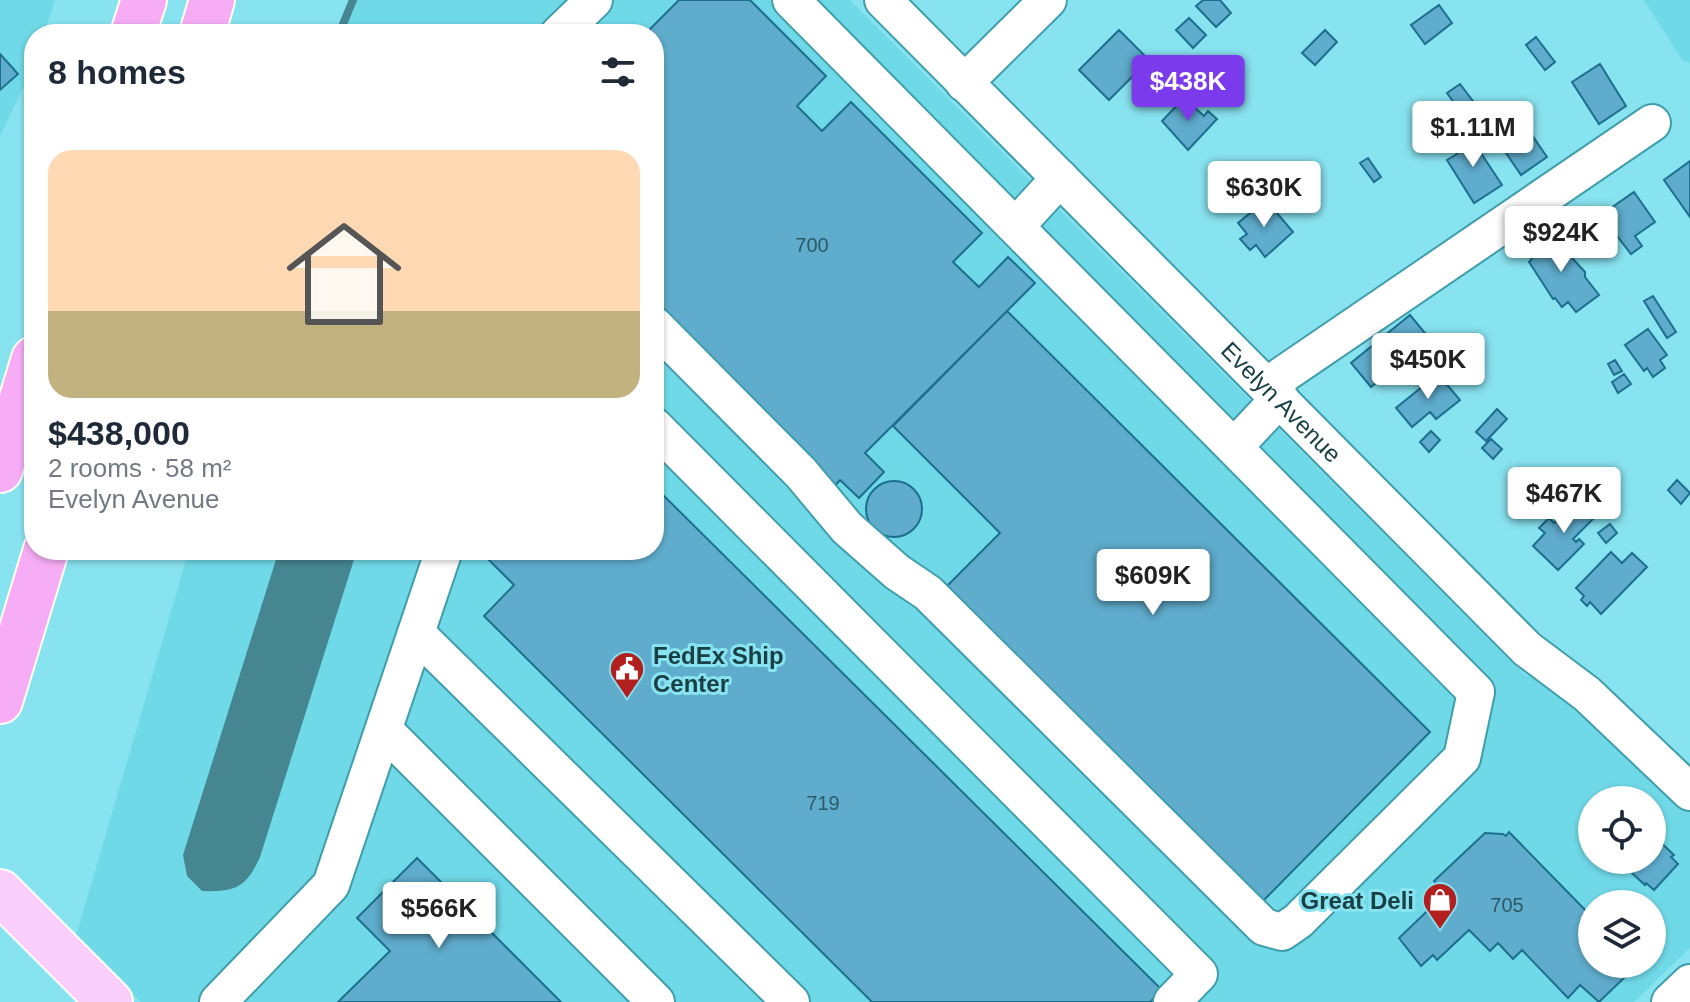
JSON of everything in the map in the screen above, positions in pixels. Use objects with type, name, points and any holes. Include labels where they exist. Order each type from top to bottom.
[{"type":"highway","points":[[136,24],[144,0]]},
{"type":"highway","points":[[205,24],[212,0]]},
{"type":"highway","points":[[0,470],[24,392]]},
{"type":"highway","points":[[0,701],[43,560]]},
{"type":"main road","points":[[0,892],[110,1002]]},
{"type":"street","points":[[569,24],[594,0]]},
{"type":"street","name":"Evelyn Avenue","points":[[883,0],[1527,649],[1587,694],[1690,792]]},
{"type":"street","points":[[964,83],[1048,0]]},
{"type":"street","points":[[664,335],[801,473],[847,528],[897,572],[928,593],[1264,927],[1282,932],[1298,921],[1462,758],[1476,692],[1016,226],[814,7]]},
{"type":"street","points":[[1234,447],[1274,392],[1652,123]]},
{"type":"street","points":[[1016,226],[1060,178]]},
{"type":"street","points":[[664,436],[1199,974],[1172,1002]]},
{"type":"street","points":[[218,1002],[331,885],[441,560]]},
{"type":"street","points":[[416,633],[791,1002]]},
{"type":"street","points":[[384,730],[656,1002]]},
{"type":"street","points":[[1670,1002],[1690,983]]},
{"type":"shaded area","points":[[0,0],[55,0],[47,24],[24,24],[24,86],[0,136]]},
{"type":"shaded area","points":[[351,0],[850,0],[1525,675],[1548,684],[1575,701],[1664,786],[1578,786],[1578,874],[1666,874],[1666,788],[1690,811],[1690,948],[1666,971],[1666,890],[1578,890],[1578,978],[1659,978],[1634,1002],[141,1002],[76,936],[186,560],[664,560],[664,24],[344,24]]},
{"type":"shaded area","points":[[1644,0],[1690,0],[1690,63],[1683,61]]},
{"type":"shaded area","points":[[276,560],[354,560],[260,857],[250,876],[231,889],[202,891],[187,876],[183,855]]},
{"type":"building","points":[[679,0],[750,0],[826,76],[797,106],[822,131],[851,102],[982,233],[953,262],[979,287],[1008,257],[1035,283],[865,453],[884,472],[859,498],[840,480],[833,488],[664,320],[664,24],[655,24]]},
{"type":"building","points":[[1203,0],[1220,0],[1231,13],[1216,27],[1196,6]]},
{"type":"building","points":[[1439,5],[1452,23],[1425,44],[1411,25]]},
{"type":"building","points":[[1189,18],[1206,35],[1193,48],[1176,30]]},
{"type":"building","points":[[1119,30],[1145,56],[1137,64],[1141,68],[1109,100],[1079,70]]},
{"type":"building","points":[[1325,30],[1337,42],[1315,65],[1302,53]]},
{"type":"building","points":[[1536,37],[1555,62],[1545,70],[1526,45]]},
{"type":"building","points":[[0,54],[18,74],[0,90]]},
{"type":"building","points":[[1600,64],[1626,106],[1599,124],[1572,82]]},
{"type":"building","points":[[1460,84],[1476,105],[1463,115],[1447,93]]},
{"type":"building","points":[[1184,98],[1204,116],[1208,111],[1217,119],[1188,150],[1162,121]]},
{"type":"building","points":[[1514,103],[1547,157],[1521,175],[1485,122]]},
{"type":"building","points":[[1467,132],[1502,185],[1474,203],[1447,160],[1457,154],[1450,143]]},
{"type":"building","points":[[1368,158],[1381,177],[1374,182],[1360,163]]},
{"type":"building","points":[[1690,161],[1690,217],[1664,180]]},
{"type":"building","points":[[1634,192],[1655,222],[1635,236],[1642,246],[1631,254],[1601,215]]},
{"type":"building","points":[[1266,200],[1293,232],[1265,257],[1256,245],[1250,250],[1240,239],[1247,234],[1238,223]]},
{"type":"building","points":[[1549,233],[1585,272],[1585,277],[1599,295],[1576,312],[1568,302],[1562,307],[1553,299],[1529,262],[1532,259],[1525,250]]},
{"type":"building","points":[[1653,296],[1676,332],[1667,338],[1644,301]]},
{"type":"building","points":[[1007,311],[1430,732],[1259,905],[943,590],[1000,533],[893,426]]},
{"type":"building","points":[[1410,315],[1430,339],[1371,387],[1351,363]]},
{"type":"building","points":[[1648,329],[1667,355],[1660,360],[1665,368],[1653,377],[1647,368],[1644,371],[1625,345]]},
{"type":"building","points":[[1615,360],[1622,371],[1614,375],[1608,364]]},
{"type":"building","points":[[1438,374],[1460,400],[1436,419],[1430,412],[1412,427],[1396,408]]},
{"type":"building","points":[[1624,374],[1631,384],[1618,393],[1612,382]]},
{"type":"building","points":[[1497,409],[1507,419],[1486,441],[1476,432]]},
{"type":"building","points":[[1431,431],[1440,440],[1429,452],[1420,442]]},
{"type":"building","points":[[1491,439],[1502,449],[1493,459],[1482,448]]},
{"type":"building","points":[[1677,480],[1690,493],[1681,504],[1668,490]]},
{"type":"building","points":[[894,481],[914,489],[922,509],[914,529],[894,537],[874,529],[866,509],[874,489]]},
{"type":"building","points":[[664,496],[1162,990],[1150,1002],[872,1002],[484,616],[514,585],[489,560],[664,560]]},
{"type":"building","points":[[1578,499],[1595,517],[1573,539],[1576,542],[1579,539],[1584,544],[1558,570],[1533,546],[1545,533],[1539,528],[1549,518],[1554,523]]},
{"type":"building","points":[[1610,524],[1617,533],[1606,543],[1598,533]]},
{"type":"building","points":[[1611,552],[1622,563],[1632,553],[1647,567],[1601,614],[1590,602],[1587,606],[1581,600],[1584,596],[1576,588]]},
{"type":"building","points":[[1509,832],[1578,903],[1578,978],[1624,978],[1599,1002],[1580,985],[1568,998],[1522,950],[1513,959],[1498,943],[1490,951],[1469,930],[1437,960],[1433,955],[1421,966],[1399,938],[1446,893],[1434,881],[1485,833],[1506,836]]},
{"type":"building","points":[[1666,847],[1678,864],[1654,890],[1633,874],[1666,874]]},
{"type":"building","points":[[417,858],[561,1002],[338,1002],[390,951],[357,918]]},
{"type":"waterway","points":[[343,24],[353,0]]},
{"type":"place","name":"FedEx Ship Center","points":[[627,700]]},
{"type":"place","name":"Great Deli","points":[[1440,931]]}]
